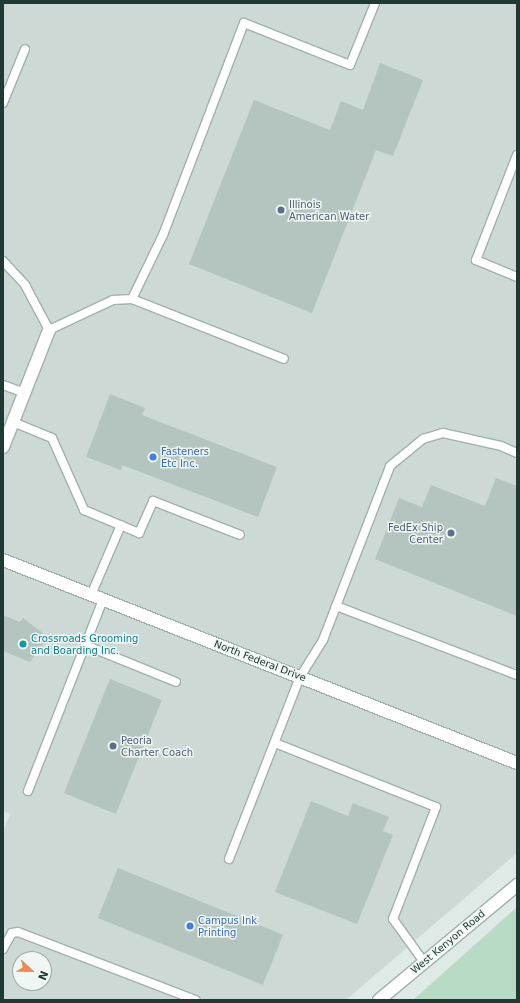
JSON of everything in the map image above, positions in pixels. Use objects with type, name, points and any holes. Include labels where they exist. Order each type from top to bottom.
[{"type":"street","points":[[3,447],[49,330]]},
{"type":"street","name":"North Federal Drive","points":[[3,560],[517,763]]},
{"type":"street","name":"West Kenyon Road","points":[[379,1000],[517,885]]},
{"type":"lane","points":[[132,299],[163,236],[244,23],[350,65],[375,3]]},
{"type":"lane","points":[[3,103],[25,49]]},
{"type":"lane","points":[[517,155],[476,260],[517,277]]},
{"type":"lane","points":[[3,261],[25,285],[49,330],[113,300],[132,299],[284,359]]},
{"type":"lane","points":[[3,385],[25,393]]},
{"type":"lane","points":[[13,422],[52,438],[84,510],[139,534],[154,501],[240,536]]},
{"type":"lane","points":[[229,859],[300,677],[323,640],[390,466],[423,439],[443,433],[501,446],[517,453]]},
{"type":"lane","points":[[28,791],[85,645],[97,597],[121,525]]},
{"type":"lane","points":[[336,606],[517,675]]},
{"type":"lane","points":[[85,645],[176,682]]},
{"type":"lane","points":[[275,744],[436,807],[393,919],[424,962]]},
{"type":"lane","points":[[3,949],[12,933],[18,932],[195,1000]]},
{"type":"shaded area","points":[[3,3],[517,3],[517,853],[346,1000],[3,1000],[3,831],[10,814],[3,811]]},
{"type":"green space","points":[[517,907],[517,1000],[413,1000]]},
{"type":"building","name":"Illinois American Water","points":[[380,63],[423,80],[393,156],[376,150],[312,313],[189,264],[254,100],[330,130],[341,101],[363,110]]},
{"type":"building","points":[[110,394],[145,408],[142,415],[277,467],[258,517],[122,465],[121,470],[86,457]]},
{"type":"building","name":"FedEx Ship Center","points":[[496,478],[517,486],[517,616],[375,559],[399,498],[422,507],[431,485],[485,506]]},
{"type":"building","name":"Crossroads Grooming and Boarding Inc.","points":[[3,615],[20,622],[23,618],[48,637],[30,662],[3,651]]},
{"type":"building","name":"Peoria Charter Coach","points":[[110,679],[162,700],[116,814],[64,793]]},
{"type":"building","points":[[311,801],[348,816],[353,803],[389,817],[383,831],[393,835],[357,924],[275,892]]},
{"type":"building","name":"Campus Ink Printing","points":[[118,868],[283,935],[263,985],[98,918]]},
{"type":"place","name":"Illinois American Water","points":[[281,210]]},
{"type":"place","name":"Fasteners Etc Inc.","points":[[153,457]]},
{"type":"place","name":"FedEx Ship Center","points":[[451,533]]},
{"type":"place","name":"Crossroads Grooming and Boarding Inc.","points":[[23,644]]},
{"type":"place","name":"Peoria Charter Coach","points":[[113,746]]},
{"type":"place","name":"Campus Ink Printing","points":[[190,926]]}]
